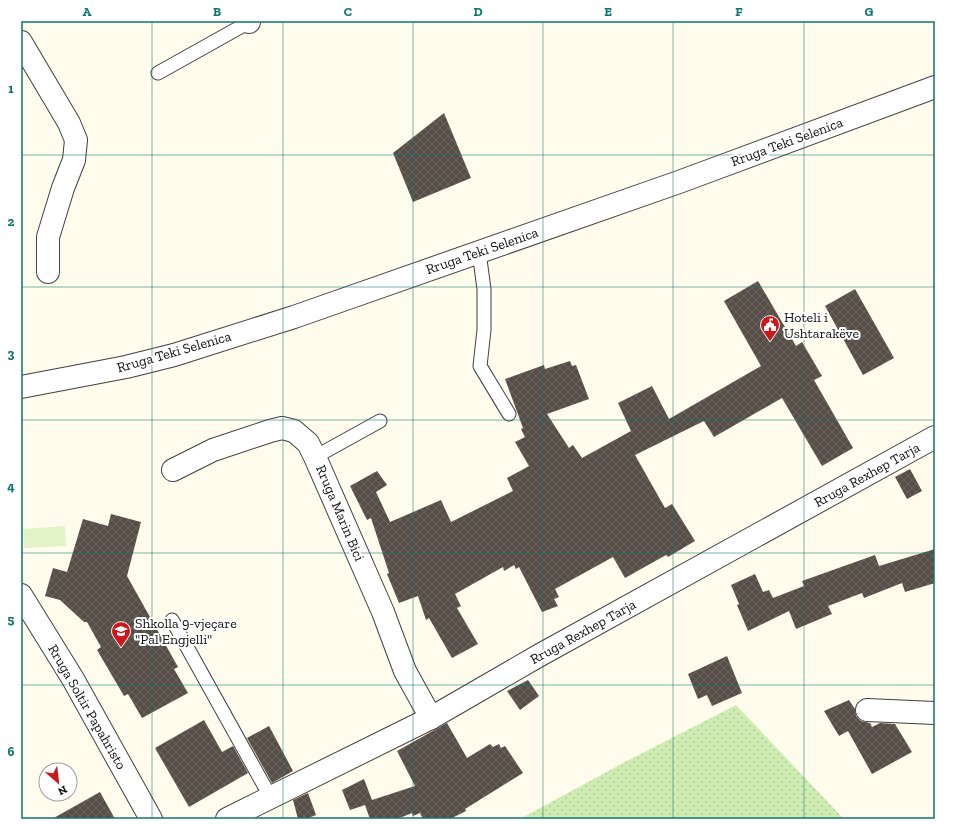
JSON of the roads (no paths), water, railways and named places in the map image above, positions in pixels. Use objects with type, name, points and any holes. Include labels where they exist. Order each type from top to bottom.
[{"type":"street","points":[[21,42],[69,123],[76,140],[74,160],[63,188],[48,237],[48,272]]},
{"type":"street","name":"Rruga Teki Selenica","points":[[21,387],[126,367],[179,353],[294,317],[687,179],[935,87]]},
{"type":"street","name":"Rruga Marin Bici","points":[[173,470],[212,450],[270,430],[282,428],[294,431],[308,443],[383,612],[405,671],[431,718]]},
{"type":"street","name":"Rruga Rexhep Tarja","points":[[227,819],[431,718],[540,655],[935,437]]},
{"type":"street","name":"Rruga Soltir Papahristo","points":[[21,595],[73,679],[151,819]]},
{"type":"street","points":[[867,710],[935,713]]},
{"type":"lane","points":[[158,73],[250,21]]},
{"type":"lane","points":[[479,252],[484,289],[484,330],[480,366],[509,414]]},
{"type":"lane","points":[[315,457],[380,421]]},
{"type":"lane","points":[[172,620],[271,798]]},
{"type":"place","name":"Hoteli i Ushtarakëve","points":[[770,342]]},
{"type":"place","name":"Shkolla 9-vjeçare \"Pal Engjelli\"","points":[[121,648]]}]
